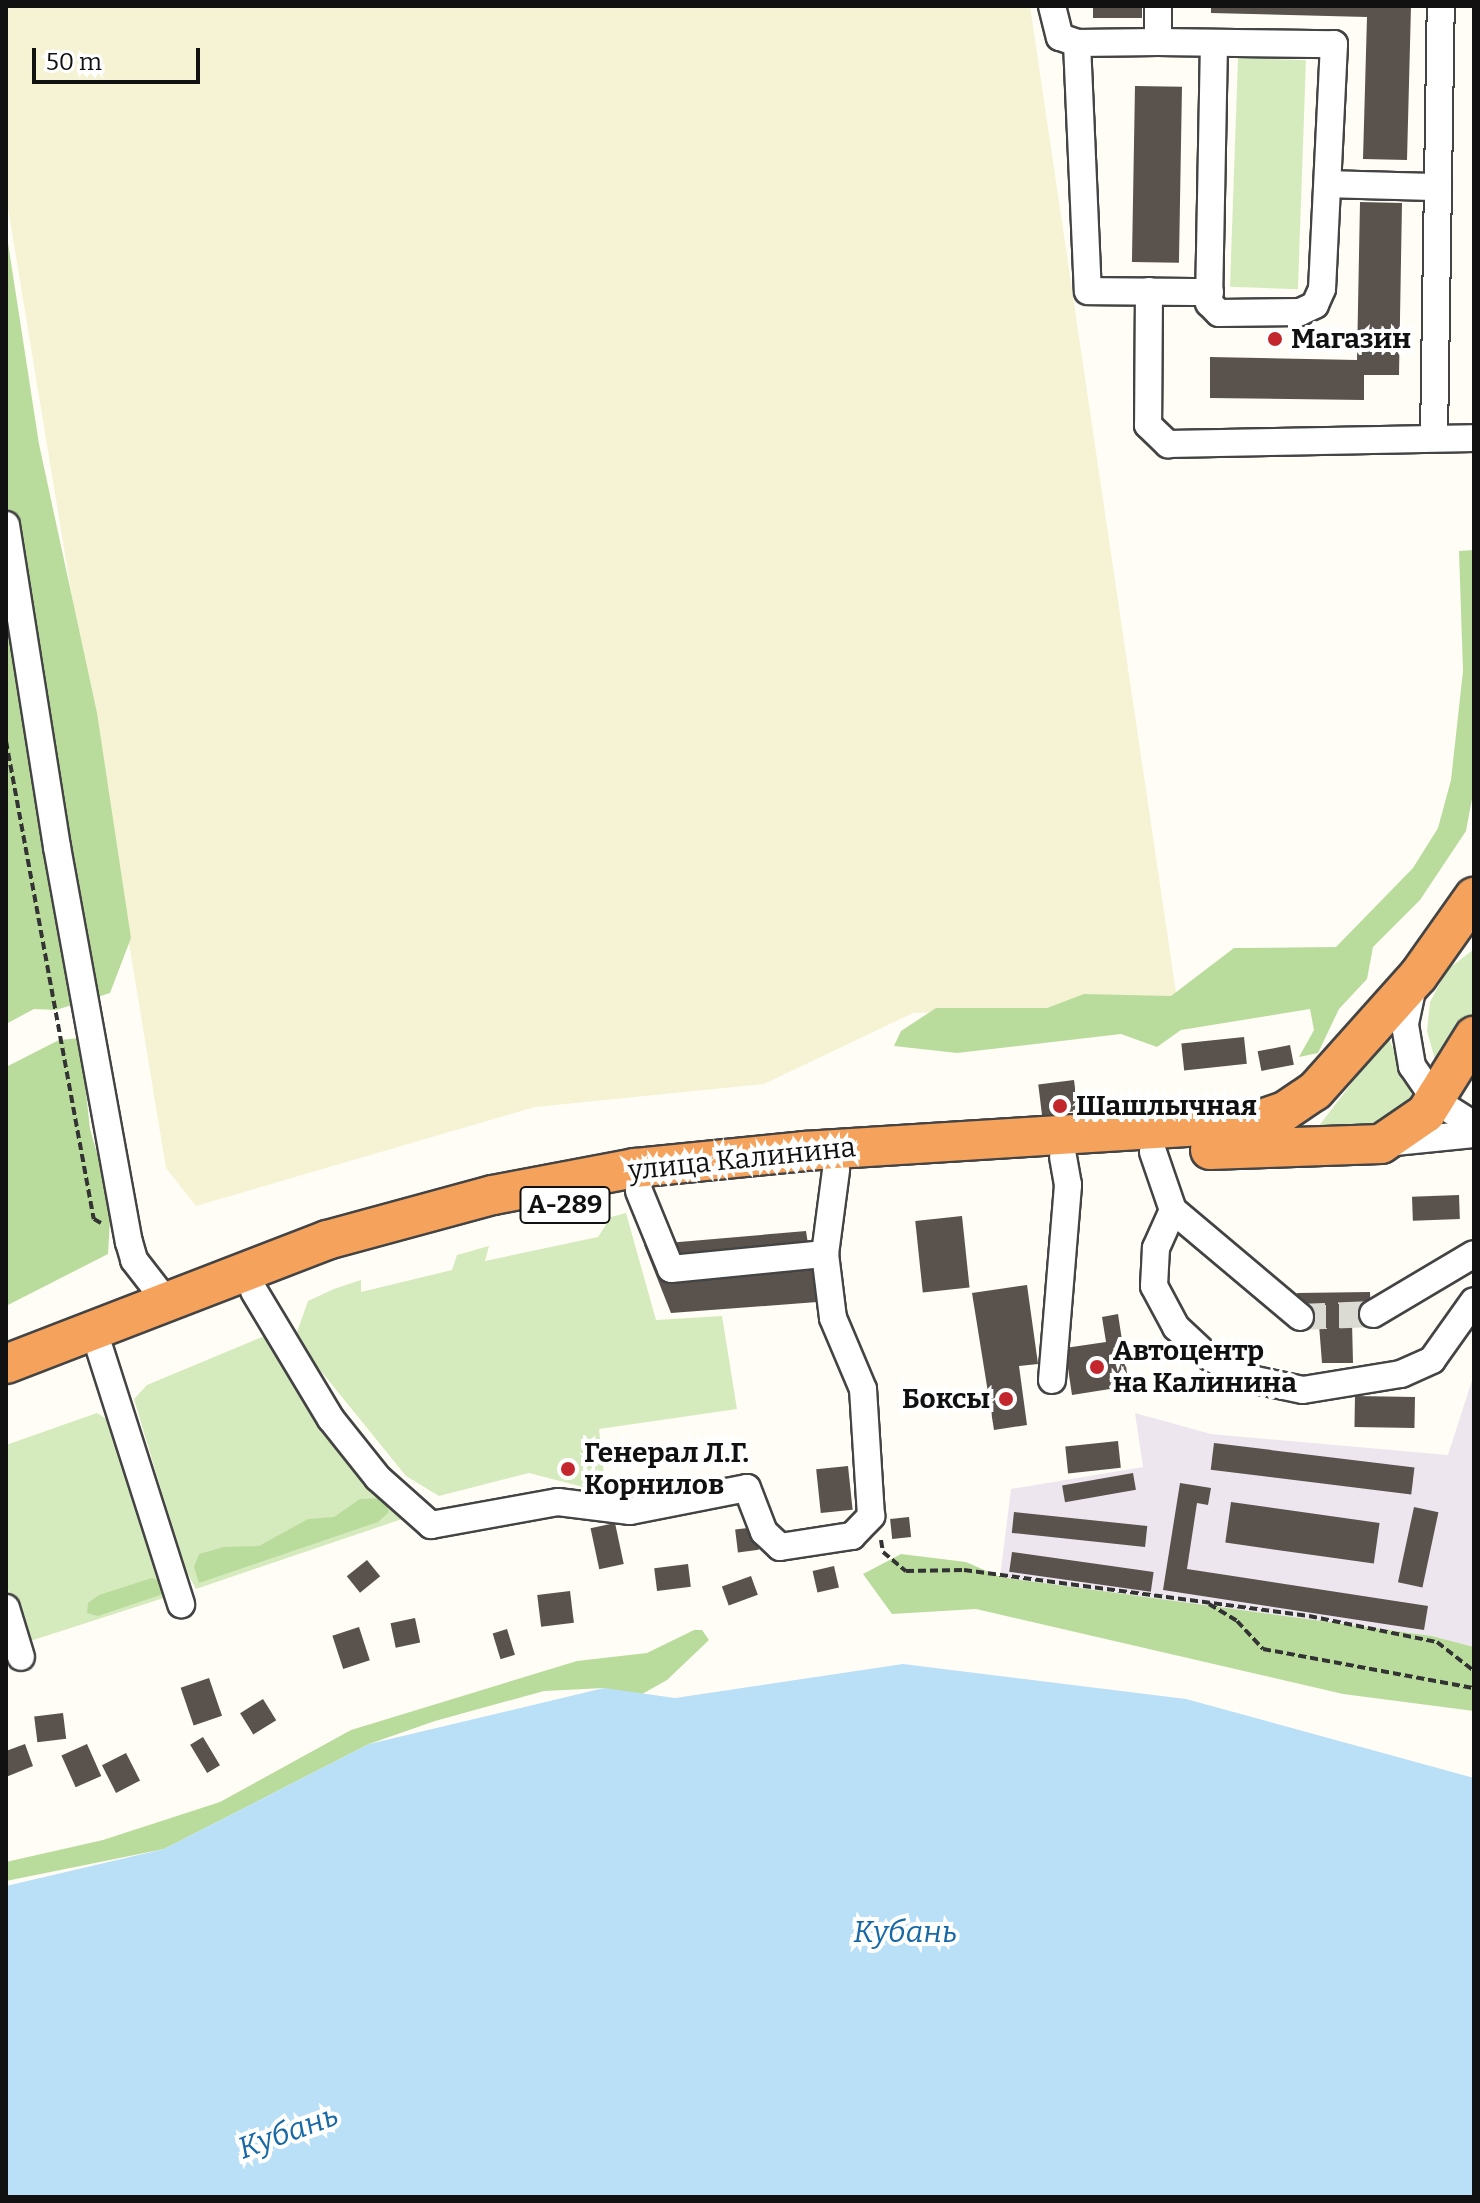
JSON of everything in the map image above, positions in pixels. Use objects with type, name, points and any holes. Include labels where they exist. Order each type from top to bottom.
[{"type":"highway","name":"улица Калинина","points":[[6,1364],[165,1300],[327,1240],[493,1195],[635,1168],[804,1151],[1250,1123],[1285,1111],[1315,1091],[1427,964],[1474,897]]},
{"type":"highway","points":[[1381,1144],[1436,1101],[1474,1036]]},
{"type":"highway","name":"улица Калинина","points":[[6,1389],[334,1261],[498,1217],[639,1191],[836,1170],[1153,1152],[1381,1144]]},
{"type":"street","points":[[1052,6],[1060,37],[1077,43],[1158,42],[1334,44],[1322,289],[1315,305],[1300,312],[1219,313],[1209,303],[1214,43]]},
{"type":"street","points":[[1158,6],[1158,42]]},
{"type":"street","points":[[1434,437],[1441,6]]},
{"type":"street","points":[[1077,43],[1088,291],[1210,292]]},
{"type":"street","points":[[1328,184],[1438,187]]},
{"type":"street","points":[[1149,291],[1148,425],[1168,444],[1474,438]]},
{"type":"street","points":[[6,525],[57,847],[129,1242],[134,1260],[165,1300]]},
{"type":"street","name":"А-289","points":[[1427,964],[1474,928]]},
{"type":"street","points":[[1427,964],[1407,1005],[1405,1036],[1417,1076],[1436,1101],[1474,1125]]},
{"type":"street","name":"улица Калинина","points":[[1381,1144],[1474,1134]]},
{"type":"street","points":[[1153,1152],[1173,1210],[1300,1317]]},
{"type":"street","points":[[1052,1380],[1068,1185],[1063,1157]]},
{"type":"street","points":[[254,1291],[331,1419],[378,1478],[431,1525],[558,1502],[630,1511],[747,1488],[764,1532],[780,1547],[852,1536],[871,1516],[863,1389],[833,1318],[825,1254],[836,1170]]},
{"type":"street","points":[[639,1191],[671,1269],[825,1254]]},
{"type":"street","points":[[1173,1210],[1156,1248],[1154,1286],[1176,1327],[1206,1355],[1246,1378],[1303,1390],[1401,1374],[1432,1360],[1474,1301]]},
{"type":"street","points":[[1373,1314],[1474,1254]]},
{"type":"street","points":[[100,1350],[181,1604]]},
{"type":"street","points":[[6,1608],[21,1657]]},
{"type":"path","points":[[6,741],[94,1219],[113,1232]]},
{"type":"path","points":[[883,1552],[906,1571],[964,1570],[1205,1601],[1437,1642],[1474,1671]]},
{"type":"path","points":[[1205,1601],[1237,1621],[1263,1649],[1474,1688]]},
{"type":"shaded area","points":[[6,6],[1030,6],[1178,1006],[913,1013],[764,1084],[535,1107],[196,1206],[166,1168],[6,196]]},
{"type":"shaded area","points":[[1474,1374],[1474,1647],[1432,1636],[1000,1577],[1011,1489],[1143,1467],[1135,1413],[1211,1434],[1448,1455]]},
{"type":"green space","points":[[1238,58],[1306,60],[1298,289],[1230,287]]},
{"type":"green space","points":[[6,230],[39,444],[97,713],[131,938],[110,993],[56,1010],[34,1009],[6,1024]]},
{"type":"green space","points":[[1474,550],[1474,788],[1466,831],[1420,900],[1373,947],[1367,979],[1339,1009],[1318,1053],[1299,1057],[1314,1030],[1310,1009],[1181,1030],[1157,1047],[1121,1034],[957,1053],[894,1046],[901,1031],[936,1008],[1047,1008],[1084,994],[1171,996],[1234,948],[1336,947],[1413,868],[1438,828],[1451,780],[1463,671],[1459,551]]},
{"type":"green space","points":[[1474,949],[1474,1020],[1436,1063],[1427,1031],[1430,1002],[1447,970]]},
{"type":"green space","points":[[1388,1036],[1414,1101],[1381,1122],[1352,1131],[1318,1127]]},
{"type":"green space","points":[[80,1038],[90,1129],[111,1202],[108,1254],[6,1306],[6,1067],[59,1040]]},
{"type":"green space","points":[[626,1213],[656,1320],[722,1316],[737,1409],[599,1429],[606,1493],[529,1473],[439,1496],[406,1476],[316,1365],[297,1332],[308,1301],[334,1289],[361,1280],[361,1292],[452,1270],[457,1255],[489,1246],[485,1261],[598,1237],[611,1217]]},
{"type":"green space","points":[[262,1337],[271,1340],[405,1518],[196,1589],[184,1567],[134,1399],[147,1385]]},
{"type":"green space","points":[[97,1413],[119,1427],[173,1595],[24,1643],[6,1583],[6,1445]]},
{"type":"green space","points":[[383,1498],[389,1512],[378,1522],[199,1583],[194,1567],[199,1554],[224,1547],[259,1546],[308,1519],[334,1517],[360,1499]]},
{"type":"green space","points":[[901,1554],[966,1562],[1000,1577],[1432,1636],[1474,1647],[1474,1711],[1343,1694],[976,1609],[892,1614],[863,1574]]},
{"type":"green space","points":[[152,1578],[162,1581],[166,1593],[98,1616],[87,1613],[88,1603],[99,1595]]},
{"type":"green space","points":[[694,1630],[702,1630],[709,1640],[667,1680],[635,1698],[604,1688],[544,1691],[435,1721],[369,1744],[164,1849],[6,1881],[6,1862],[103,1840],[220,1802],[351,1730],[577,1661],[647,1653]]},
{"type":"water","name":"Кубань","points":[[903,1664],[1186,1699],[1474,1778],[1474,2197],[6,2197],[6,1886],[164,1849],[369,1744],[604,1688],[675,1698]]},
{"type":"building","points":[[1093,6],[1142,6],[1142,18],[1093,18]]},
{"type":"building","points":[[1211,6],[1411,6],[1407,160],[1363,159],[1367,17],[1211,13]]},
{"type":"building","points":[[1135,86],[1182,87],[1179,263],[1132,262]]},
{"type":"building","points":[[1360,202],[1402,203],[1399,375],[1364,375],[1364,400],[1210,398],[1210,357],[1357,360]]},
{"type":"building","points":[[1244,1037],[1247,1064],[1184,1070],[1181,1044]]},
{"type":"building","points":[[1290,1045],[1294,1065],[1261,1071],[1258,1051]]},
{"type":"building","points":[[1074,1080],[1078,1111],[1042,1115],[1038,1084]]},
{"type":"building","points":[[1459,1195],[1460,1219],[1413,1221],[1412,1197]]},
{"type":"building","points":[[962,1216],[970,1288],[923,1293],[915,1221]]},
{"type":"building","points":[[806,1231],[817,1302],[671,1313],[644,1245]]},
{"type":"building","points":[[1027,1285],[1038,1364],[1019,1366],[1027,1425],[994,1430],[972,1293]]},
{"type":"building","points":[[1370,1292],[1371,1322],[1352,1322],[1353,1363],[1322,1363],[1319,1325],[1300,1321],[1297,1293]]},
{"type":"building","name":"Автоцентр на Калинина","points":[[1118,1314],[1129,1386],[1072,1395],[1065,1348],[1106,1342],[1102,1317]]},
{"type":"building","points":[[1355,1396],[1415,1397],[1414,1428],[1354,1427]]},
{"type":"building","name":"Боксы","points":[[1118,1441],[1121,1468],[1068,1473],[1065,1447]]},
{"type":"building","points":[[1214,1443],[1414,1468],[1411,1494],[1211,1470]]},
{"type":"building","points":[[848,1466],[853,1510],[821,1513],[816,1469]]},
{"type":"building","points":[[1133,1473],[1136,1490],[1065,1502],[1062,1486]]},
{"type":"building","points":[[1180,1483],[1211,1488],[1208,1505],[1197,1503],[1187,1569],[1428,1606],[1424,1630],[1163,1590]]},
{"type":"building","points":[[1231,1502],[1380,1523],[1374,1563],[1225,1543]]},
{"type":"building","points":[[1414,1507],[1438,1512],[1422,1588],[1398,1582]]},
{"type":"building","points":[[1014,1512],[1147,1526],[1145,1547],[1012,1533]]},
{"type":"building","points":[[909,1517],[911,1537],[892,1539],[890,1519]]},
{"type":"building","points":[[615,1523],[624,1564],[599,1569],[591,1528]]},
{"type":"building","points":[[756,1527],[759,1550],[738,1552],[735,1530]]},
{"type":"building","points":[[1012,1552],[1154,1572],[1151,1592],[1009,1572]]},
{"type":"building","points":[[367,1560],[380,1576],[360,1593],[347,1576]]},
{"type":"building","points":[[688,1564],[691,1587],[657,1591],[654,1568]]},
{"type":"building","points":[[834,1566],[839,1587],[818,1592],[813,1571]]},
{"type":"building","points":[[751,1576],[758,1595],[729,1605],[722,1587]]},
{"type":"building","points":[[570,1591],[574,1623],[541,1627],[537,1595]]},
{"type":"building","points":[[415,1618],[420,1642],[396,1648],[391,1623]]},
{"type":"building","points":[[359,1627],[370,1660],[343,1669],[332,1636]]},
{"type":"building","points":[[507,1629],[515,1655],[501,1659],[493,1633]]},
{"type":"building","points":[[209,1678],[222,1716],[194,1726],[181,1688]]},
{"type":"building","points":[[263,1699],[276,1720],[253,1735],[240,1713]]},
{"type":"building","points":[[63,1713],[66,1739],[37,1742],[34,1717]]},
{"type":"building","points":[[203,1737],[220,1765],[207,1773],[190,1745]]},
{"type":"building","points":[[25,1744],[33,1766],[6,1777],[6,1751]]},
{"type":"building","points":[[87,1744],[101,1776],[76,1787],[61,1755]]},
{"type":"building","points":[[126,1753],[140,1781],[116,1793],[102,1765]]},
{"type":"tunnel","points":[[1300,1317],[1373,1314]]},
{"type":"place","name":"Магазин","points":[[1275,339]]},
{"type":"place","name":"Шашлычная","points":[[1060,1106]]},
{"type":"place","name":"Автоцентр на Калинина","points":[[1097,1367]]},
{"type":"place","name":"Боксы","points":[[1006,1399]]},
{"type":"place","name":"Генерал Л.Г. Корнилов","points":[[568,1469]]}]
